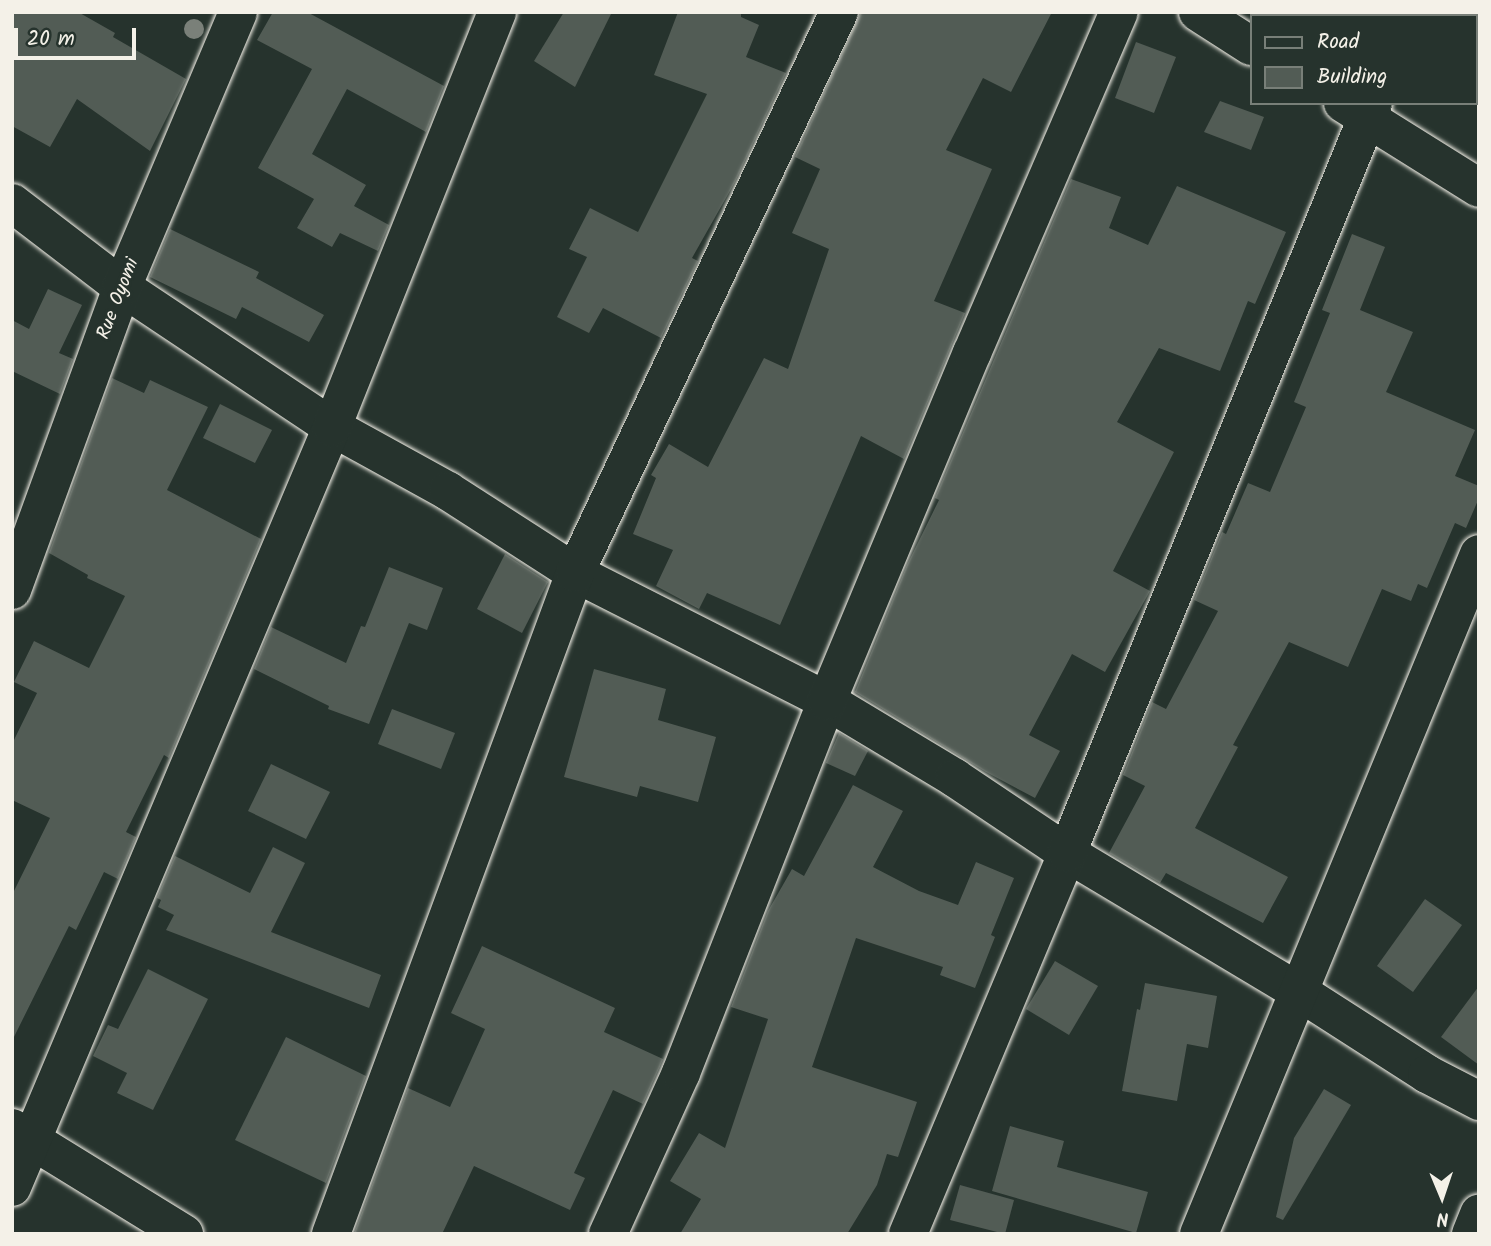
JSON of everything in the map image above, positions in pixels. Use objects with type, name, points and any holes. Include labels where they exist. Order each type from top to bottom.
[{"type":"street","name":"Rue Oyomi","points":[[12,590],[122,286],[238,12]]},
{"type":"street","points":[[12,1187],[22,1134],[332,427],[497,12]]},
{"type":"street","points":[[331,1234],[575,573],[839,12]]},
{"type":"street","points":[[608,1234],[681,1073],[827,701],[966,366],[1119,12]]},
{"type":"street","points":[[1198,12],[1250,45]]},
{"type":"street","points":[[908,1234],[1067,853],[1361,108],[1479,188]]},
{"type":"street","points":[[12,203],[122,286],[332,427],[448,491],[575,573],[827,701],[955,778],[1067,853],[1301,993],[1427,1074],[1479,1101]]},
{"type":"street","points":[[1199,1234],[1301,993],[1479,554]]},
{"type":"street","points":[[22,1134],[184,1234]]},
{"type":"street","points":[[1471,1234],[1479,1214]]},
{"type":"building","points":[[12,12],[78,12],[115,33],[113,37],[186,79],[150,151],[77,99],[50,147],[12,126]]},
{"type":"building","points":[[273,12],[307,12],[444,86],[426,132],[347,89],[312,154],[366,185],[354,206],[389,225],[378,251],[340,233],[332,247],[297,228],[314,199],[258,168],[312,69],[257,40]]},
{"type":"building","points":[[564,12],[612,12],[575,87],[534,61]]},
{"type":"building","points":[[678,12],[741,12],[741,17],[759,25],[746,57],[786,73],[735,182],[692,258],[698,261],[661,338],[603,308],[589,333],[557,317],[587,257],[569,249],[590,208],[638,232],[707,94],[654,75]]},
{"type":"building","points":[[861,12],[1052,12],[1011,92],[983,78],[946,150],[992,169],[934,301],[965,313],[904,459],[861,436],[780,625],[707,593],[699,609],[656,586],[673,550],[633,534],[656,478],[651,475],[669,444],[708,467],[764,358],[788,369],[829,249],[792,233],[820,169],[795,157]]},
{"type":"building","points":[[1136,42],[1176,57],[1154,113],[1115,98]]},
{"type":"building","points":[[1220,101],[1264,117],[1251,150],[1204,132]]},
{"type":"building","points":[[1071,179],[1121,197],[1109,228],[1148,245],[1177,186],[1286,232],[1255,304],[1248,301],[1220,371],[1159,348],[1117,422],[1174,452],[1113,571],[1150,591],[1105,672],[1072,654],[1029,735],[1060,751],[1035,798],[986,772],[855,692],[907,565],[939,500],[935,498]]},
{"type":"building","points":[[170,229],[259,272],[256,278],[324,315],[309,342],[242,307],[236,319],[150,277]]},
{"type":"building","points":[[1352,234],[1385,247],[1360,310],[1413,332],[1386,392],[1475,430],[1455,476],[1479,486],[1479,498],[1466,528],[1455,523],[1427,588],[1418,584],[1411,601],[1382,589],[1348,667],[1289,642],[1233,745],[1238,747],[1195,828],[1288,877],[1263,923],[1166,873],[1160,883],[1109,853],[1145,786],[1123,775],[1152,702],[1166,709],[1218,611],[1194,600],[1222,532],[1226,534],[1248,483],[1270,492],[1306,407],[1294,402],[1330,313],[1322,310]]},
{"type":"building","points":[[48,289],[82,305],[59,353],[73,359],[60,394],[12,371],[12,320],[29,329]]},
{"type":"building","points":[[112,378],[144,393],[150,380],[208,407],[167,490],[261,539],[169,758],[164,755],[126,832],[136,837],[118,879],[104,872],[76,930],[69,926],[12,1041],[12,895],[50,818],[12,800],[12,744],[37,693],[14,682],[34,641],[89,668],[125,596],[87,578],[88,575],[49,553]]},
{"type":"building","points":[[220,404],[272,430],[255,463],[203,438]]},
{"type":"building","points":[[505,554],[548,582],[522,633],[477,609]]},
{"type":"building","points":[[389,567],[443,588],[427,630],[409,623],[369,724],[328,709],[329,706],[254,669],[271,627],[346,663],[361,626],[365,627]]},
{"type":"building","points":[[594,669],[666,689],[658,720],[716,737],[698,802],[640,786],[637,797],[564,777]]},
{"type":"building","points":[[392,709],[455,733],[441,769],[378,744]]},
{"type":"building","points":[[839,733],[868,751],[855,776],[826,763]]},
{"type":"building","points":[[271,764],[330,792],[306,839],[248,811]]},
{"type":"building","points":[[853,785],[903,811],[873,867],[919,891],[958,905],[976,862],[1014,878],[991,935],[995,937],[975,988],[940,975],[943,967],[856,938],[812,1067],[917,1102],[898,1157],[887,1154],[877,1185],[847,1234],[680,1234],[701,1199],[670,1181],[699,1133],[725,1148],[768,1019],[731,1007],[737,991],[768,911],[792,869],[804,876]]},
{"type":"building","points":[[273,847],[305,863],[271,932],[381,975],[369,1008],[166,930],[174,915],[158,907],[161,900],[157,898],[175,856],[250,893]]},
{"type":"building","points":[[1425,899],[1462,925],[1413,992],[1377,966]]},
{"type":"building","points":[[482,946],[615,1008],[604,1032],[663,1059],[661,1064],[643,1104],[613,1090],[574,1173],[585,1178],[570,1210],[474,1166],[442,1234],[354,1234],[408,1088],[450,1107],[485,1029],[451,1013]]},
{"type":"building","points":[[1055,961],[1098,986],[1069,1035],[1026,1009]]},
{"type":"building","points":[[148,969],[208,999],[153,1110],[117,1093],[127,1073],[93,1056],[108,1025],[118,1029]]},
{"type":"building","points":[[1145,983],[1217,996],[1208,1048],[1187,1044],[1177,1101],[1122,1091],[1137,1009],[1140,1010]]},
{"type":"building","points":[[1479,986],[1479,1065],[1441,1037]]},
{"type":"building","points":[[286,1037],[366,1076],[326,1183],[235,1140]]},
{"type":"building","points":[[1324,1089],[1351,1105],[1283,1220],[1276,1217],[1294,1138]]},
{"type":"building","points":[[1010,1126],[1064,1141],[1057,1167],[1148,1192],[1136,1233],[992,1191]]},
{"type":"building","points":[[960,1185],[1014,1200],[1005,1234],[950,1220]]}]
